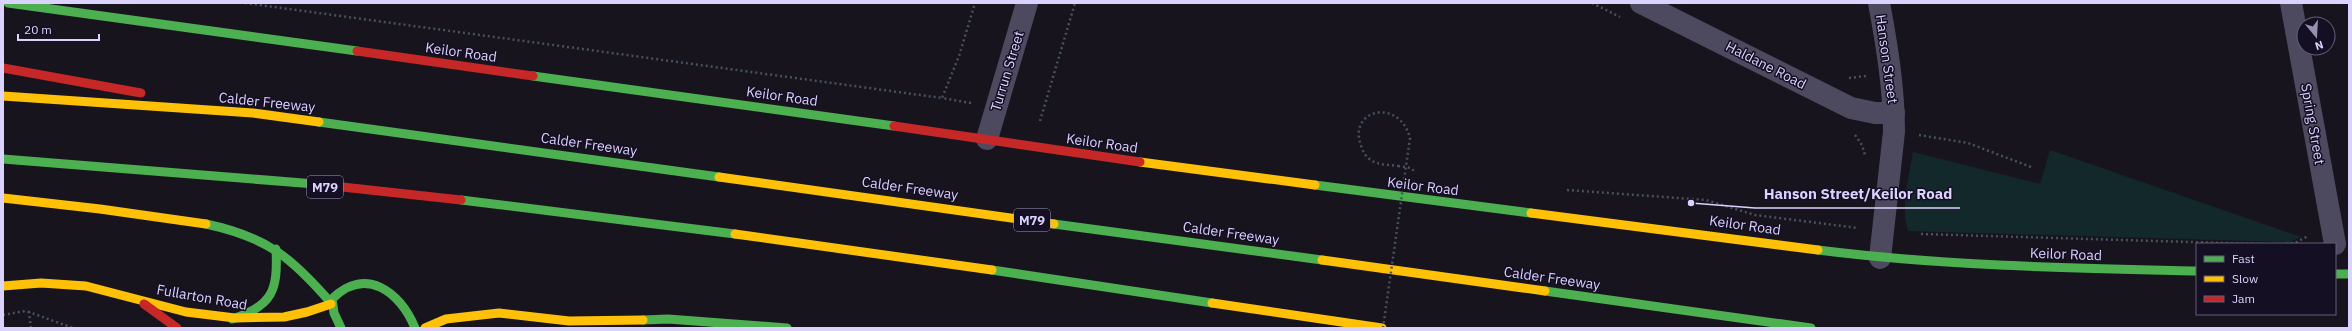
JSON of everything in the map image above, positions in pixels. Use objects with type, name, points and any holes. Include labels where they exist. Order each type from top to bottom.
[{"type":"main road","name":"Keilor Road","points":[[8,3],[989,130],[1132,161],[1880,258],[1999,266],[2196,271]]},
{"type":"main road","points":[[3,68],[151,95]]},
{"type":"main road","name":"Calder Freeway","points":[[3,96],[253,113],[1811,328]]},
{"type":"main road","points":[[167,98],[253,113]]},
{"type":"main road","name":"M79","points":[[3,159],[106,166],[429,197],[709,232],[1383,328]]},
{"type":"main road","points":[[3,198],[106,209],[218,228],[255,238],[276,249],[304,273],[331,303],[341,328]]},
{"type":"main road","points":[[232,319],[252,313],[264,306],[271,298],[276,276],[276,249]]},
{"type":"main road","name":"Fullarton Road","points":[[3,286],[51,283],[80,285],[112,292],[138,300],[232,319],[275,320],[309,313],[331,303]]},
{"type":"main road","points":[[331,303],[338,292],[350,286],[363,284],[383,287],[396,296],[406,307],[415,328]]},
{"type":"main road","name":"Fullarton Road","points":[[138,300],[177,328]]},
{"type":"main road","points":[[425,328],[446,320],[484,314],[514,313],[569,321],[616,322],[668,320],[788,328]]},
{"type":"main road","points":[[458,328],[484,314]]},
{"type":"street","name":"Turrun Street","points":[[989,130],[1028,3]]},
{"type":"street","name":"Haldane Road","points":[[1641,3],[1851,108],[1875,113],[1894,122]]},
{"type":"street","name":"Hanson Street","points":[[1879,3],[1892,72],[1894,122],[1880,258]]},
{"type":"street","name":"Spring Street","points":[[2291,3],[2335,243]]},
{"type":"street","name":"Spring Street","points":[[2336,249],[2341,274]]},
{"type":"path","points":[[245,3],[969,101],[989,130]]},
{"type":"path","points":[[942,98],[959,56],[975,3]]},
{"type":"path","points":[[1039,124],[1075,3]]},
{"type":"path","points":[[1592,3],[1627,21]]},
{"type":"path","points":[[1842,80],[1866,76],[1865,68]]},
{"type":"path","points":[[1383,328],[1410,138],[1402,121],[1393,114],[1380,112],[1370,115],[1363,121],[1358,130],[1362,150],[1370,159],[1376,163],[1398,166],[1411,168],[1415,174]]},
{"type":"path","points":[[1894,122],[1968,142],[2031,167]]},
{"type":"path","points":[[1850,132],[1859,138],[1865,154],[1865,162]]},
{"type":"path","points":[[1564,190],[1706,200],[1756,214],[1883,232],[2227,243]]},
{"type":"path","points":[[1858,220],[1858,228]]},
{"type":"path","points":[[3,315],[25,310],[73,328]]},
{"type":"path","points":[[29,312],[31,328]]},
{"type":"green space","points":[[2050,150],[2301,237],[2290,242],[1908,231],[1905,202],[1913,152],[2040,184]]},
{"type":"traffic: fast","points":[[8,3],[357,51]]},
{"type":"traffic: fast","points":[[533,76],[894,126]]},
{"type":"traffic: fast","points":[[319,122],[719,177]]},
{"type":"traffic: fast","points":[[3,159],[315,184]]},
{"type":"traffic: fast","points":[[1315,185],[1531,213]]},
{"type":"traffic: fast","points":[[461,200],[735,234]]},
{"type":"traffic: fast","points":[[206,224],[246,235],[276,251],[303,273],[331,303]]},
{"type":"traffic: fast","points":[[1054,224],[1322,260]]},
{"type":"traffic: fast","points":[[232,319],[246,314],[256,308],[264,302],[270,294],[274,286],[276,275],[276,249]]},
{"type":"traffic: fast","points":[[1818,250],[1913,260],[1960,263],[2196,271]]},
{"type":"traffic: fast","points":[[992,270],[1212,303]]},
{"type":"traffic: fast","points":[[2336,274],[2349,274]]},
{"type":"traffic: fast","points":[[341,328],[334,313],[332,299],[344,289],[357,284],[369,284],[380,287],[391,294],[400,303],[415,328]]},
{"type":"traffic: fast","points":[[1545,291],[1811,328]]},
{"type":"traffic: fast","points":[[643,320],[668,319],[787,328]]},
{"type":"traffic: slow","points":[[3,96],[253,113],[319,122]]},
{"type":"traffic: slow","points":[[1140,162],[1315,185]]},
{"type":"traffic: slow","points":[[719,177],[1054,224]]},
{"type":"traffic: slow","points":[[3,198],[100,209],[206,224]]},
{"type":"traffic: slow","points":[[1531,213],[1818,250]]},
{"type":"traffic: slow","points":[[735,234],[992,270]]},
{"type":"traffic: slow","points":[[1322,260],[1545,291]]},
{"type":"traffic: slow","points":[[3,286],[41,283],[86,286],[186,312],[235,318],[284,317],[307,312],[331,304]]},
{"type":"traffic: slow","points":[[1212,303],[1382,328]]},
{"type":"traffic: slow","points":[[425,328],[446,319],[499,313],[569,321],[643,320]]},
{"type":"traffic: jam","points":[[357,51],[533,76]]},
{"type":"traffic: jam","points":[[3,68],[141,93]]},
{"type":"traffic: jam","points":[[894,126],[1140,162]]},
{"type":"traffic: jam","points":[[315,184],[461,200]]},
{"type":"traffic: jam","points":[[144,304],[177,328]]},
{"type":"place","name":"Hanson Street/Keilor Road","points":[[1691,203]]}]
